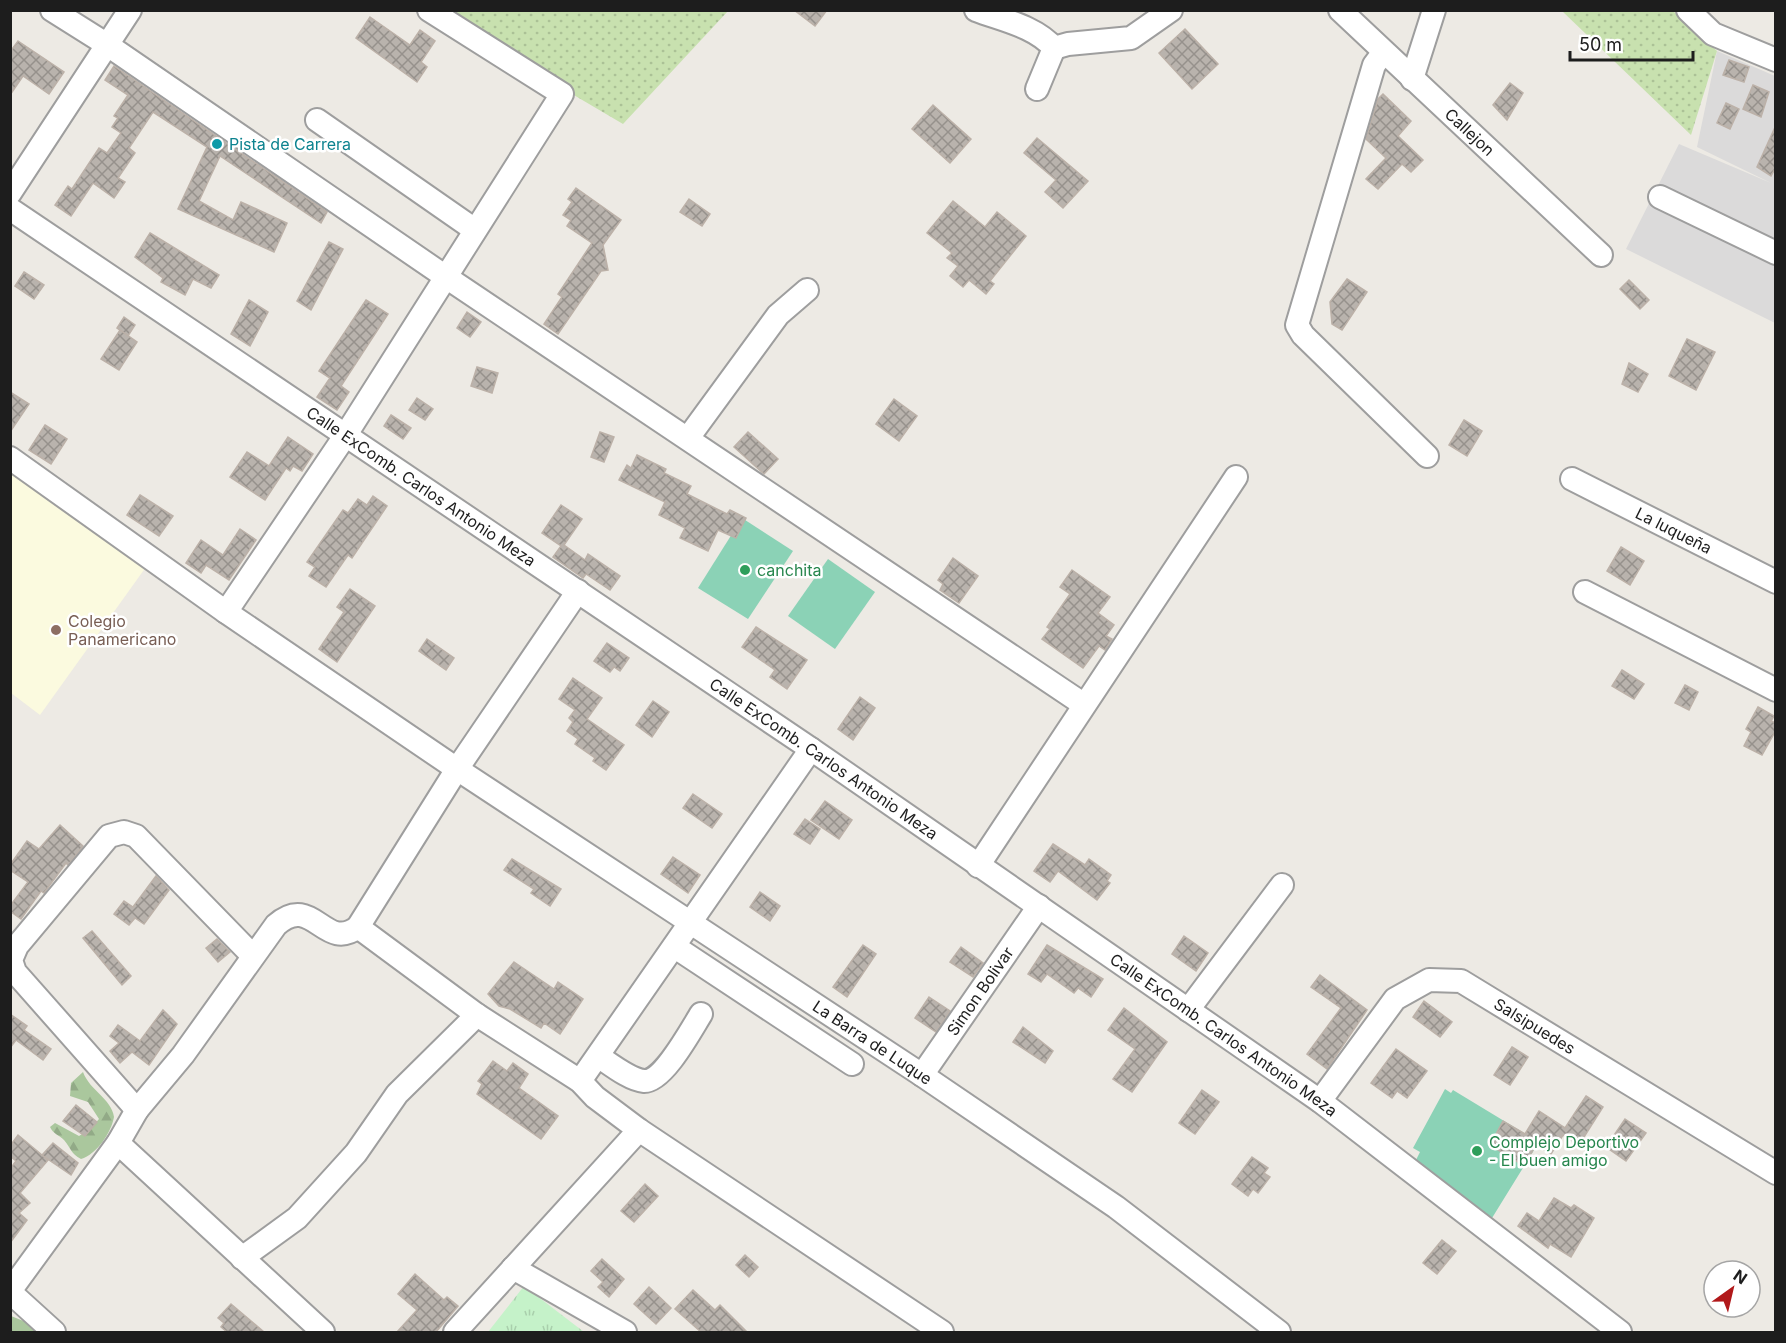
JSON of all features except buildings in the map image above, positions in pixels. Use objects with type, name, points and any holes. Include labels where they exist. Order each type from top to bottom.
[{"type":"street","points":[[52,10],[106,44],[446,277],[1083,704]]},
{"type":"street","points":[[10,193],[130,10]]},
{"type":"street","points":[[226,612],[345,436],[562,94],[429,10]]},
{"type":"street","points":[[976,10],[1033,32],[1046,39],[1054,48]]},
{"type":"street","points":[[1054,48],[1068,44],[1131,38],[1172,10]]},
{"type":"street","name":"Callejon","points":[[1340,10],[1601,255]]},
{"type":"street","points":[[1412,79],[1434,10]]},
{"type":"street","points":[[1688,10],[1713,34],[1776,60]]},
{"type":"street","points":[[1037,89],[1054,48]]},
{"type":"street","points":[[1383,52],[1374,65],[1297,325],[1303,335],[1427,456]]},
{"type":"street","points":[[318,120],[476,230]]},
{"type":"street","points":[[1660,197],[1776,252]]},
{"type":"street","name":"Calle ExComb. Carlos Antonio Meza","points":[[10,209],[811,749],[1320,1101],[1620,1332]]},
{"type":"street","points":[[688,438],[777,315],[807,290]]},
{"type":"street","name":"La Barra de Luque","points":[[10,458],[226,612],[457,769],[922,1075],[1116,1207],[1279,1332]]},
{"type":"street","points":[[978,866],[1083,704],[1236,477]]},
{"type":"street","name":"La luqueña","points":[[1572,479],[1776,582]]},
{"type":"street","points":[[54,1332],[10,1291],[118,1143],[137,1110],[214,1014],[267,935],[287,915],[303,914],[326,929],[340,934],[349,934],[358,927],[457,769],[578,591]]},
{"type":"street","points":[[1585,592],[1776,690]]},
{"type":"street","points":[[580,1081],[811,749]]},
{"type":"street","points":[[137,1110],[15,972],[11,960],[16,946],[109,836],[124,832],[136,836],[252,955]]},
{"type":"street","points":[[1188,1010],[1282,885]]},
{"type":"street","name":"Simon Bolivar","points":[[922,1075],[1039,906]]},
{"type":"street","points":[[358,927],[477,1015],[580,1081],[595,1097],[639,1130],[942,1332]]},
{"type":"street","points":[[675,947],[852,1064]]},
{"type":"street","name":"Salsipuedes","points":[[1320,1101],[1395,999],[1428,980],[1461,981],[1776,1173]]},
{"type":"street","points":[[598,1056],[642,1081],[651,1080],[663,1072],[701,1014]]},
{"type":"street","points":[[242,1258],[297,1218],[356,1153],[397,1094],[477,1015]]},
{"type":"street","points":[[455,1332],[639,1130]]},
{"type":"street","points":[[118,1143],[323,1332]]},
{"type":"street","points":[[513,1268],[626,1332]]},
{"type":"shaded area","points":[[1717,51],[1775,76],[1775,323],[1626,249],[1679,144],[1771,183],[1697,147]]},
{"type":"shaded area","name":"Colegio Panamericano","points":[[10,469],[146,567],[40,715],[11,693]]},
{"type":"green space","points":[[431,11],[728,11],[623,124]]},
{"type":"green space","points":[[1562,11],[1673,11],[1717,51],[1691,135]]},
{"type":"green space","name":"canchita","points":[[742,518],[793,551],[748,619],[698,588]]},
{"type":"green space","points":[[828,559],[875,592],[835,649],[788,616]]},
{"type":"green space","points":[[83,1072],[86,1079],[109,1105],[114,1117],[110,1130],[102,1142],[92,1153],[81,1159],[50,1127],[55,1123],[79,1136],[99,1119],[88,1102],[70,1096],[71,1083]]},
{"type":"green space","name":"Complejo Deportivo - El buen amigo","points":[[1445,1089],[1451,1093],[1453,1090],[1539,1142],[1492,1218],[1416,1160],[1420,1152],[1413,1148]]},
{"type":"green space","points":[[524,1286],[584,1332],[488,1332]]},
{"type":"green space","points":[[11,1316],[26,1322],[41,1332],[11,1332]]},
{"type":"place","name":"Pista de Carrera","points":[[217,144]]},
{"type":"place","name":"canchita","points":[[745,570]]},
{"type":"place","name":"Colegio Panamericano","points":[[56,630]]},
{"type":"place","name":"Complejo Deportivo - El buen amigo","points":[[1477,1151]]}]
